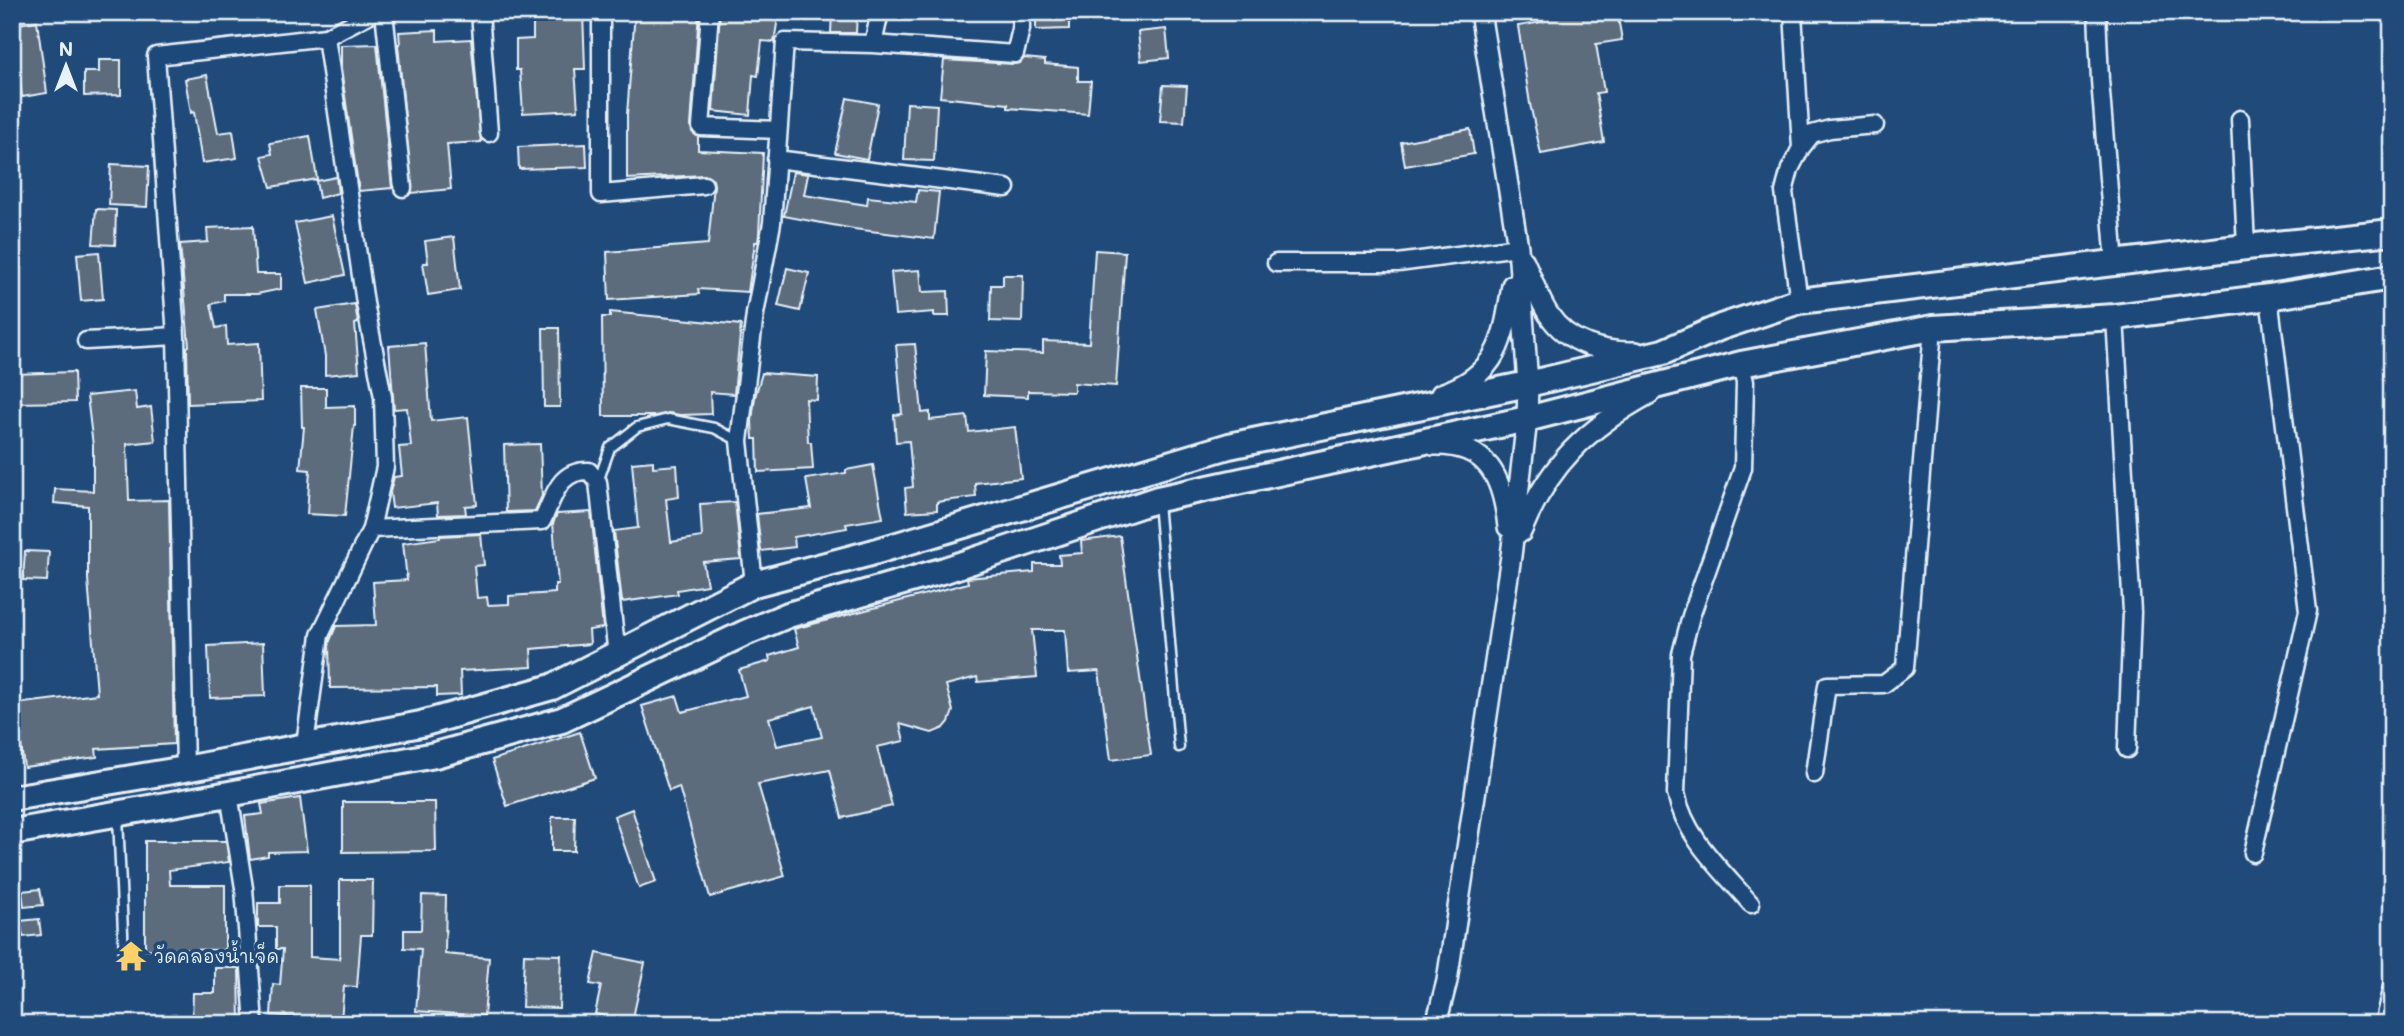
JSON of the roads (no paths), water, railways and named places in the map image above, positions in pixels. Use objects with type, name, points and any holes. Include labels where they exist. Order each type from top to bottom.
[{"type":"main road","points":[[12,798],[185,769],[421,724],[552,687],[754,584],[867,554],[1229,446],[1528,384],[1662,352],[1721,327],[1799,301],[2392,232]]},
{"type":"main road","points":[[12,832],[435,755],[562,720],[788,615],[945,570],[1158,499],[1527,419],[1741,364],[1933,328],[2115,317],[2269,297],[2392,277]]},
{"type":"street","points":[[185,769],[176,336],[156,56],[326,37],[374,12]]},
{"type":"street","points":[[384,12],[402,188]]},
{"type":"street","points":[[480,12],[489,133]]},
{"type":"street","points":[[601,12],[601,194],[704,185]]},
{"type":"street","points":[[710,12],[701,127],[778,130]]},
{"type":"street","points":[[873,44],[880,12]]},
{"type":"street","points":[[754,584],[739,440],[755,314],[772,223],[785,42],[873,44],[1016,54],[1021,12]]},
{"type":"street","points":[[1436,1024],[1447,981],[1511,556],[1527,419],[1528,384],[1518,247],[1480,12]]},
{"type":"street","points":[[1793,12],[1801,148]]},
{"type":"street","points":[[2097,12],[2099,80],[2115,264]]},
{"type":"street","points":[[305,744],[320,635],[371,529],[386,467],[383,397],[365,303],[326,37]]},
{"type":"street","points":[[2240,119],[2246,247]]},
{"type":"street","points":[[1799,301],[1784,192],[1790,169],[1812,134],[1830,129],[1875,125]]},
{"type":"street","points":[[776,159],[1006,188]]},
{"type":"street","points":[[1276,263],[1398,263],[1518,247]]},
{"type":"street","points":[[1518,247],[1549,317],[1569,334],[1589,346],[1611,353],[1662,352]]},
{"type":"street","points":[[1377,415],[1461,387],[1483,371],[1498,348],[1507,320],[1518,247]]},
{"type":"street","points":[[2253,853],[2308,611],[2269,297]]},
{"type":"street","points":[[2115,317],[2132,612],[2127,749]]},
{"type":"street","points":[[1814,774],[1827,685],[1884,684],[1905,668],[1933,328]]},
{"type":"street","points":[[86,341],[176,336]]},
{"type":"street","points":[[1741,364],[1745,382],[1743,468],[1691,617],[1681,654],[1676,793],[1680,812],[1690,833],[1751,904]]},
{"type":"street","points":[[1511,556],[1533,502],[1554,471],[1580,441],[1615,413],[1670,382]]},
{"type":"street","points":[[1407,445],[1449,444],[1465,447],[1483,458],[1496,479],[1506,508],[1511,556]]},
{"type":"street","points":[[371,529],[542,521],[560,481],[576,471],[589,471],[598,482],[617,656]]},
{"type":"street","points":[[229,794],[244,888],[254,1024]]},
{"type":"street","points":[[2383,1024],[2392,987]]},
{"type":"lane","points":[[598,482],[610,448],[637,427],[668,419],[714,428],[739,440]]},
{"type":"lane","points":[[1158,499],[1179,747]]},
{"type":"lane","points":[[118,813],[124,956]]},
{"type":"place","name":"วัดคลองน้ำเจ็ด","points":[[131,956]]}]
